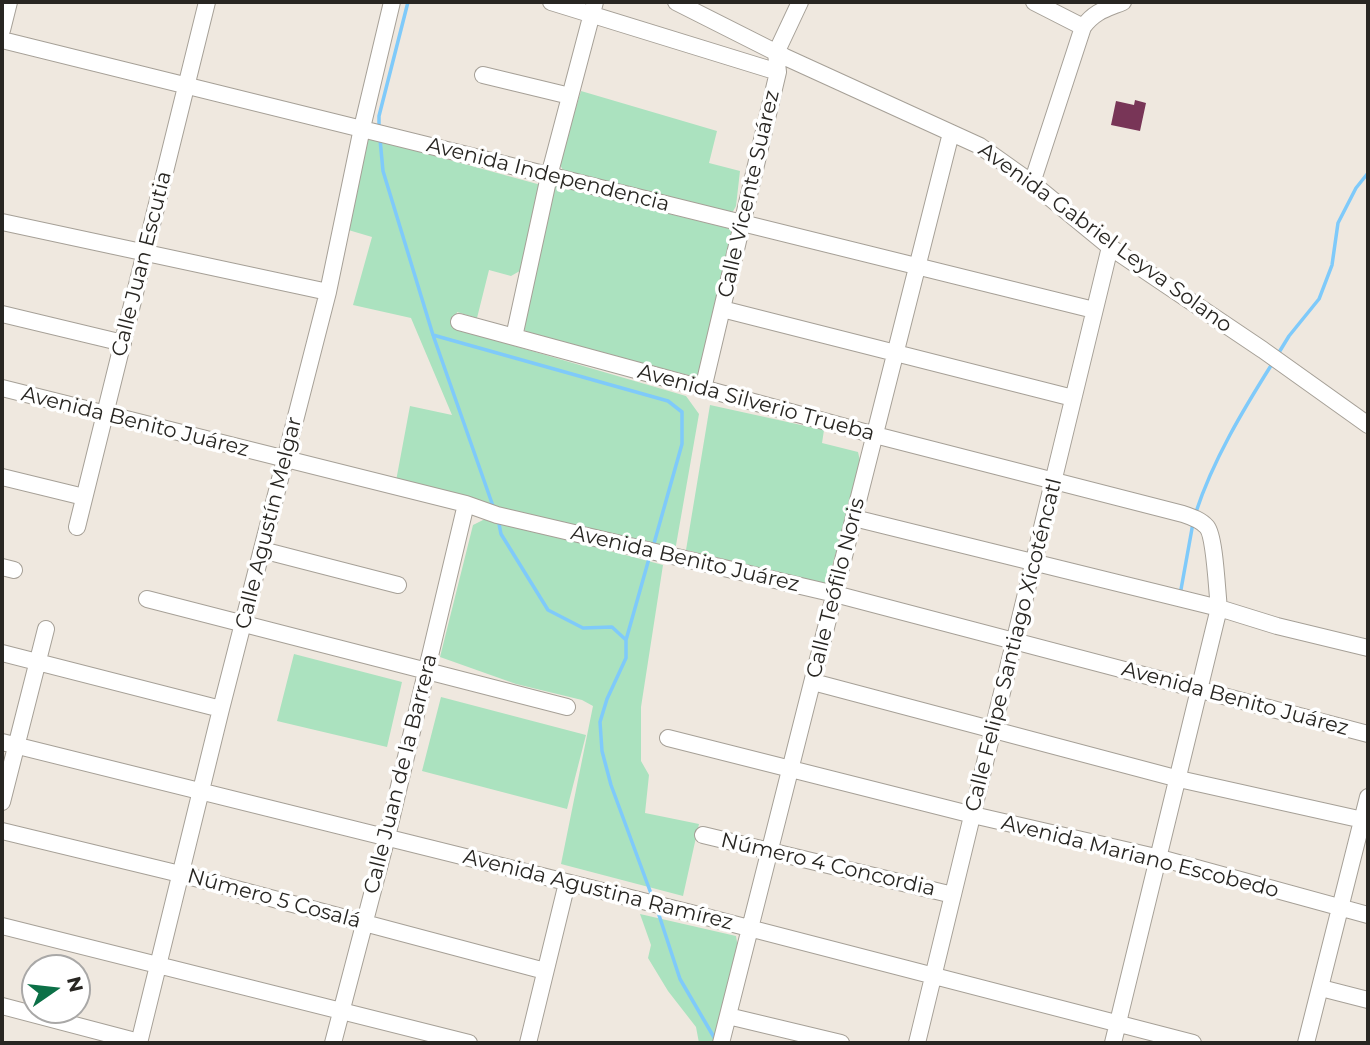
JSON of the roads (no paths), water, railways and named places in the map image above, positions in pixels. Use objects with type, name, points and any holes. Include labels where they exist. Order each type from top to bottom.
[{"type":"street","points":[[2,30],[9,2]]},
{"type":"street","name":"Calle Juan Escutia","points":[[76,527],[207,2]]},
{"type":"street","name":"Calle Agustín Melgar","points":[[139,1042],[220,709],[328,292],[362,128],[392,2]]},
{"type":"street","points":[[551,2],[593,8],[778,72]]},
{"type":"street","name":"Avenida Gabriel Leyva Solano","points":[[677,2],[776,52],[980,146],[1032,183],[1110,247],[1368,425]]},
{"type":"street","points":[[776,52],[800,2]]},
{"type":"street","points":[[1034,2],[1083,27]]},
{"type":"street","points":[[1032,183],[1083,27],[1091,16],[1103,8],[1123,2]]},
{"type":"street","points":[[514,337],[549,176],[593,8]]},
{"type":"street","name":"Avenida Independencia","points":[[2,40],[1094,310]]},
{"type":"street","name":"Calle Vicente Suárez","points":[[703,389],[778,72],[776,52]]},
{"type":"street","points":[[483,75],[570,96]]},
{"type":"street","name":"Calle Teófilo Noris","points":[[722,1043],[951,133]]},
{"type":"street","points":[[2,222],[328,292]]},
{"type":"street","name":"Calle Felipe Santiago Xicoténcatl","points":[[917,1043],[1110,247]]},
{"type":"street","points":[[722,309],[1073,398]]},
{"type":"street","points":[[2,314],[122,343]]},
{"type":"street","name":"Avenida Silverio Trueba","points":[[459,322],[875,435],[1183,514],[1202,522],[1210,531],[1219,608]]},
{"type":"street","name":"Avenida Benito Juárez","points":[[2,388],[497,515],[835,594],[1368,734]]},
{"type":"street","points":[[2,477],[84,497]]},
{"type":"street","name":"Calle Juan de la Barrera","points":[[333,1043],[387,837],[466,505]]},
{"type":"street","points":[[854,518],[1219,608],[1277,626],[1368,648]]},
{"type":"street","points":[[262,550],[398,585]]},
{"type":"street","points":[[147,599],[567,707]]},
{"type":"street","points":[[1113,1043],[1160,859],[1219,608]]},
{"type":"street","points":[[2,802],[8,743],[46,629]]},
{"type":"street","points":[[2,653],[220,709]]},
{"type":"street","points":[[813,682],[1179,779],[1363,820]]},
{"type":"street","name":"Avenida Mariano Escobedo","points":[[668,738],[972,815],[1160,859],[1368,915]]},
{"type":"street","name":"Avenida Agustina Ramírez","points":[[8,743],[691,913],[1193,1043]]},
{"type":"street","points":[[1306,1043],[1368,797]]},
{"type":"street","name":"Número 5 Cosalá","points":[[2,831],[180,874],[545,971]]},
{"type":"street","name":"Número 4 Concordia","points":[[703,835],[953,895]]},
{"type":"street","points":[[528,1043],[567,883]]},
{"type":"street","points":[[2,926],[468,1043]]},
{"type":"street","points":[[1321,988],[1368,1000]]},
{"type":"street","points":[[2,1006],[139,1042]]},
{"type":"street","points":[[728,1016],[841,1043]]},
{"type":"waterway","points":[[379,128],[379,116],[408,2]]},
{"type":"waterway","points":[[380,139],[383,171],[433,335],[494,509]]},
{"type":"waterway","points":[[1278,354],[1319,299],[1332,265],[1338,223],[1356,188],[1368,173]]},
{"type":"waterway","points":[[433,335],[668,401],[682,412],[682,444],[653,547]]},
{"type":"waterway","points":[[1196,512],[1220,454],[1272,364]]},
{"type":"waterway","points":[[498,519],[501,534],[548,610],[583,628],[612,627],[626,640],[626,658],[607,699],[600,722],[602,751],[611,785],[653,899]]},
{"type":"waterway","points":[[1180,595],[1193,523]]},
{"type":"waterway","points":[[626,640],[650,555]]},
{"type":"waterway","points":[[657,909],[680,979],[715,1039]]}]
